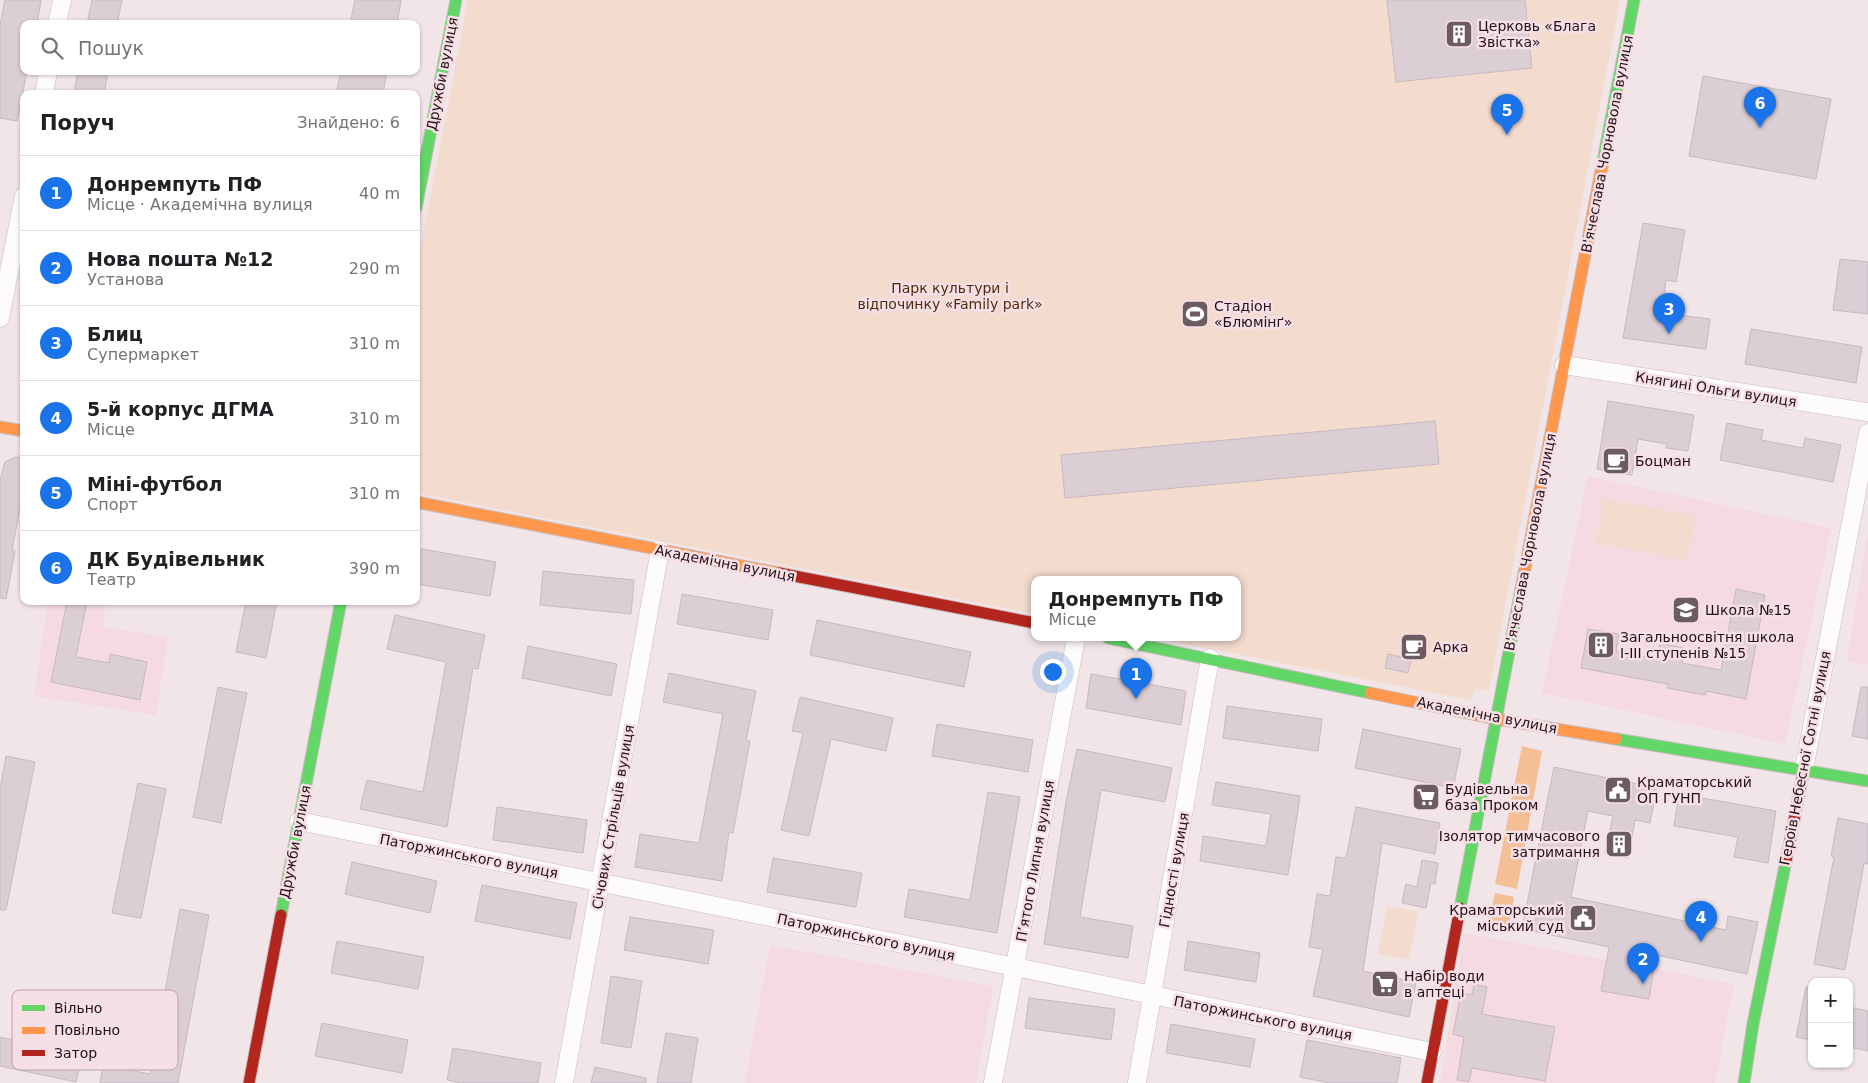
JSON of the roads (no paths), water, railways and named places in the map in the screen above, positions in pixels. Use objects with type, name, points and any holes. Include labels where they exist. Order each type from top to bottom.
[{"type":"street","points":[[58,20],[62,0]]},
{"type":"street","name":"Дружби вулиця","points":[[420,187],[456,0]]},
{"type":"street","name":"В'ячеслава Чорновола вулиця","points":[[1427,1083],[1634,0]]},
{"type":"street","points":[[45,90],[47,75]]},
{"type":"street","points":[[0,318],[20,216]]},
{"type":"street","name":"Княгині Ольги вулиця","points":[[1564,365],[1868,412]]},
{"type":"street","points":[[0,427],[20,430]]},
{"type":"street","name":"Героїв Небесної Сотні вулиця","points":[[1744,1083],[1753,1024],[1868,434]]},
{"type":"street","name":"Академічна вулиця","points":[[420,503],[1031,622]]},
{"type":"street","name":"Січових Стрільців вулиця","points":[[564,1083],[660,550]]},
{"type":"street","name":"Дружби вулиця","points":[[249,1083],[340,605]]},
{"type":"street","name":"П’ятого Липня вулиця","points":[[992,1083],[1075,641]]},
{"type":"street","name":"Академічна вулиця","points":[[1123,641],[1496,719],[1868,781]]},
{"type":"street","name":"Гідності вулиця","points":[[1136,1083],[1210,658]]},
{"type":"street","name":"Паторжинського вулиця","points":[[299,821],[1432,1052]]},
{"type":"place","name":"Церковь «Блага Звістка»","points":[[1459,34]]},
{"type":"place","name":"ДК Будівельник","points":[[1760,128]]},
{"type":"place","name":"Міні-футбол","points":[[1507,135]]},
{"type":"place","name":"Стадіон «Блюмінґ»","points":[[1195,314]]},
{"type":"place","name":"Блиц","points":[[1669,334]]},
{"type":"place","name":"Боцман","points":[[1616,461]]},
{"type":"place","name":"Школа №15","points":[[1686,610]]},
{"type":"place","name":"Загальноосвітня школа І-ІІІ ступенів №15","points":[[1601,645]]},
{"type":"place","name":"Арка","points":[[1414,647]]},
{"type":"place","name":"Донремпуть ПФ","points":[[1136,699]]},
{"type":"place","name":"Краматорський ОП ГУНП","points":[[1618,790]]},
{"type":"place","name":"Будівельна база Проком","points":[[1426,797]]},
{"type":"place","name":"Ізолятор тимчасового затримання","points":[[1619,844]]},
{"type":"place","name":"Краматорський міський суд","points":[[1583,918]]},
{"type":"place","name":"5-й корпус ДГМА","points":[[1701,942]]},
{"type":"place","name":"Набір води в аптеці","points":[[1385,984]]},
{"type":"place","name":"Нова пошта №12","points":[[1643,984]]},
{"type":"park label","name":"Парк культури і відпочинку «Family park»","points":[[950,296]]}]
